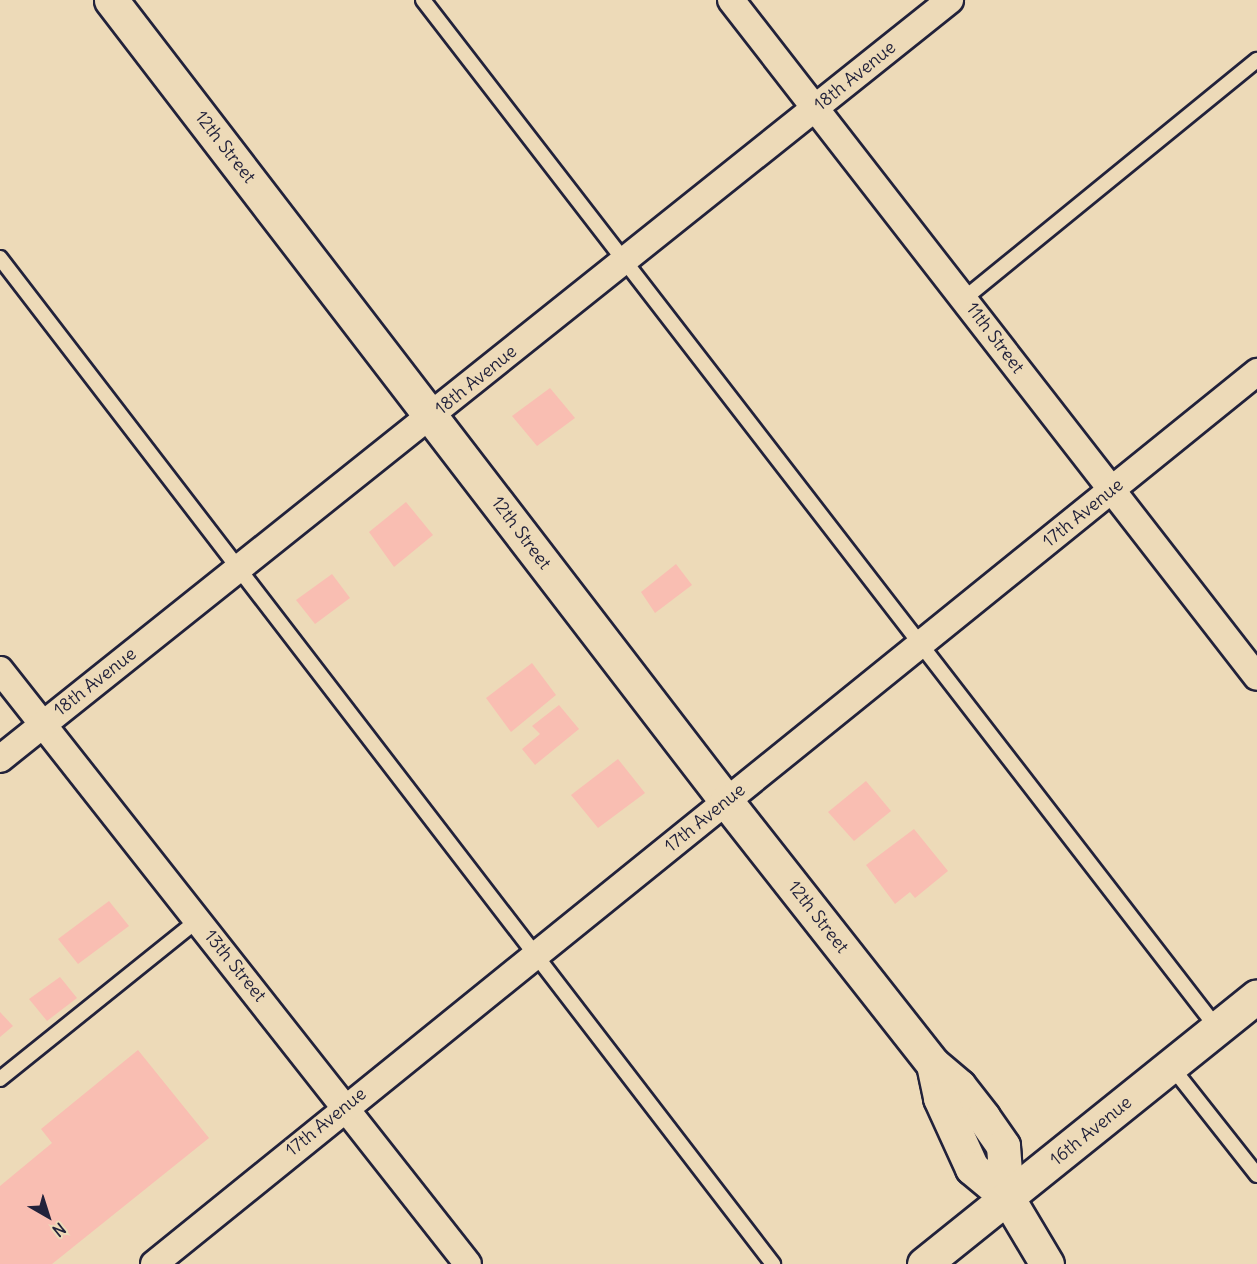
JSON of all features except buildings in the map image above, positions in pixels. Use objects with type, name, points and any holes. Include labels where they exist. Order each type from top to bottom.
[{"type":"street","name":"12th Street","points":[[111,0],[726,801],[933,1064],[959,1086],[1003,1146],[1008,1197],[1047,1264]]},
{"type":"street","name":"11th Street","points":[[730,0],[965,298],[1257,677]]},
{"type":"street","name":"18th Avenue","points":[[0,759],[950,0]]},
{"type":"street","name":"17th Avenue","points":[[154,1264],[1257,372]]},
{"type":"street","name":"13th Street","points":[[0,670],[347,1106],[468,1264]]},
{"type":"street","name":"16th Avenue","points":[[924,1264],[1257,996]]},
{"type":"lane","points":[[423,0],[625,259],[919,646],[1217,1028]]},
{"type":"lane","points":[[965,298],[1257,60]]},
{"type":"lane","points":[[0,258],[537,952],[773,1264]]},
{"type":"lane","points":[[0,1079],[198,920]]},
{"type":"lane","points":[[1171,1066],[1257,1175]]}]
